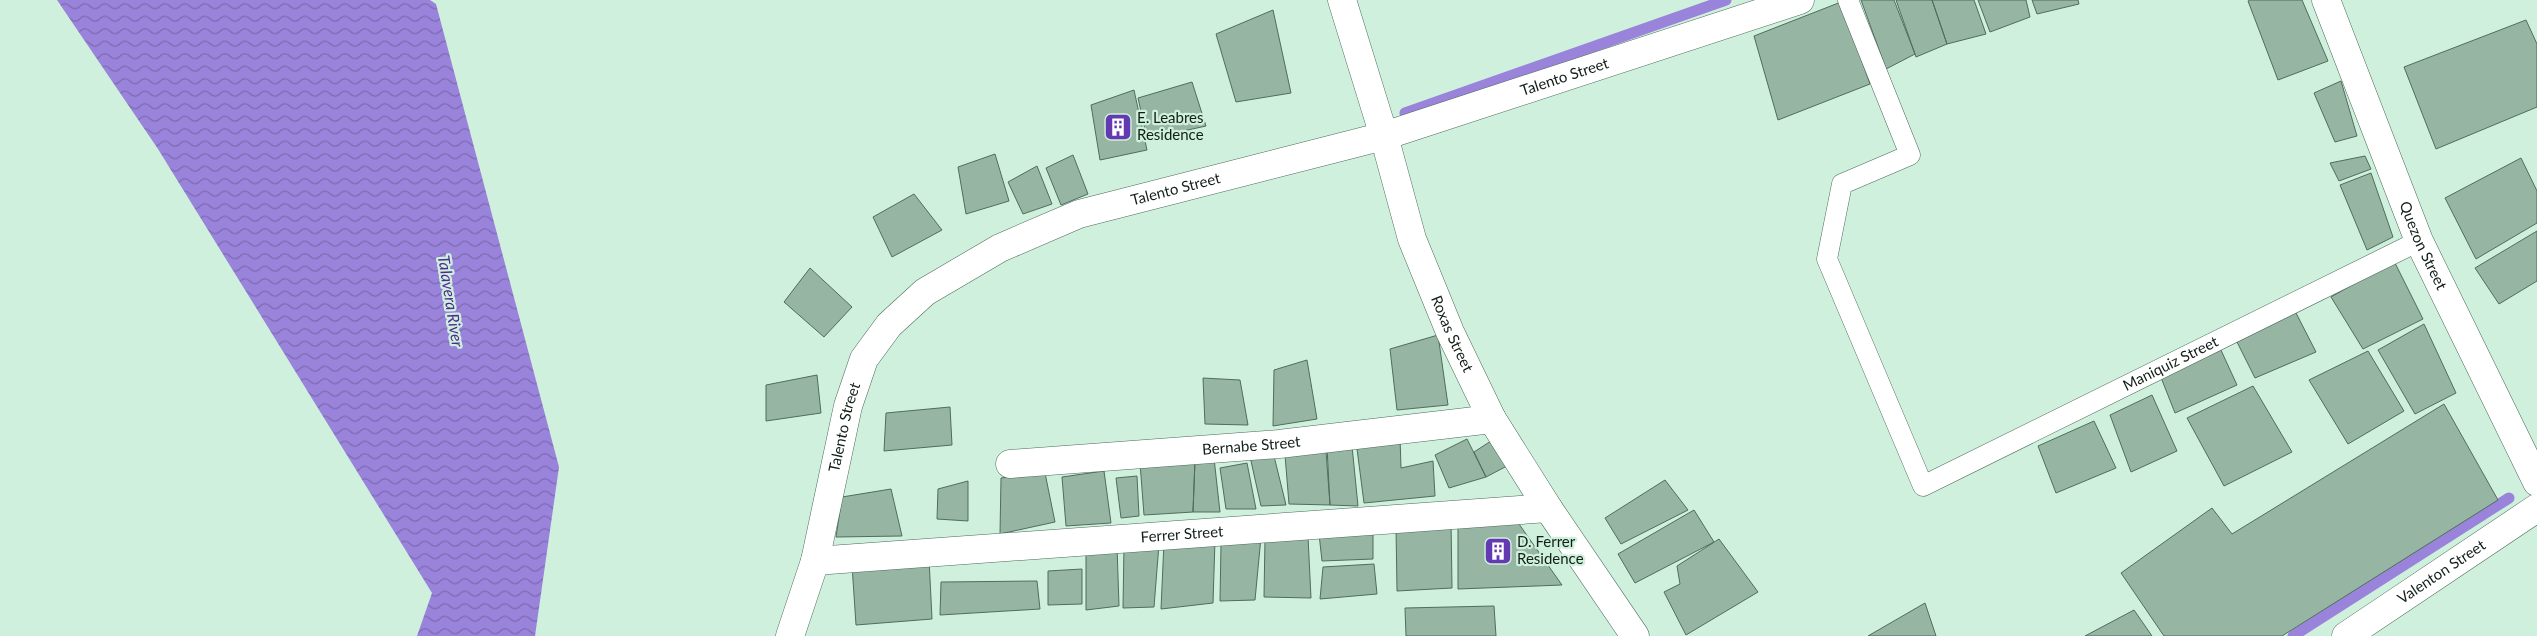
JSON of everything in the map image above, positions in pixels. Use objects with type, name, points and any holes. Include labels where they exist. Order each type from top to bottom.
[{"type":"street","name":"Roxas Street","points":[[1342,0],[1384,136],[1412,239],[1450,332],[1492,419],[1548,508],[1634,636]]},
{"type":"street","name":"Talento Street","points":[[790,636],[815,560],[848,406],[864,359],[889,325],[925,292],[1000,248],[1078,214],[1384,136],[1800,0]]},
{"type":"street","name":"Quezon Street","points":[[2326,0],[2418,241],[2537,482]]},
{"type":"street","name":"Bernabe Street","points":[[1010,464],[1279,444],[1492,419]]},
{"type":"street","name":"Ferrer Street","points":[[815,560],[1548,508]]},
{"type":"street","name":"Valenton Street","points":[[2346,636],[2537,508]]},
{"type":"lane","name":"Maniquiz Street","points":[[1848,0],[1910,154],[1842,184],[1827,258],[1923,486],[2418,241]]},
{"type":"water","name":"Talavera River","points":[[57,0],[430,0],[436,4],[559,467],[535,636],[417,636],[432,593],[158,149]]},
{"type":"building","points":[[1861,0],[1894,0],[1915,54],[1886,69]]},
{"type":"building","points":[[1896,0],[1932,0],[1947,44],[1916,57]]},
{"type":"building","points":[[1932,0],[1974,0],[1986,34],[1947,44]]},
{"type":"building","points":[[1978,0],[2026,0],[2030,17],[1990,32]]},
{"type":"building","points":[[2032,0],[2078,0],[2079,4],[2037,14]]},
{"type":"building","points":[[2302,0],[2328,61],[2278,80],[2248,1]]},
{"type":"building","points":[[1841,2],[1870,84],[1778,120],[1754,36]]},
{"type":"building","points":[[1273,10],[1291,93],[1236,102],[1216,34]]},
{"type":"building","points":[[2526,20],[2537,44],[2537,107],[2436,149],[2404,67]]},
{"type":"building","points":[[2341,81],[2357,136],[2335,142],[2314,93]]},
{"type":"building","points":[[1192,82],[1206,126],[1147,139],[1138,98]]},
{"type":"building","name":"E. Leabres Residence","points":[[1134,90],[1147,150],[1100,160],[1091,105]]},
{"type":"building","points":[[995,154],[1009,201],[966,214],[958,167]]},
{"type":"building","points":[[1073,155],[1088,194],[1061,205],[1046,168]]},
{"type":"building","points":[[2365,156],[2371,169],[2339,181],[2330,163]]},
{"type":"building","points":[[2521,158],[2537,191],[2537,223],[2476,259],[2445,198]]},
{"type":"building","points":[[1037,166],[1052,204],[1023,214],[1008,182]]},
{"type":"building","points":[[2371,173],[2393,237],[2367,250],[2340,185]]},
{"type":"building","points":[[914,194],[942,230],[892,257],[873,217]]},
{"type":"building","points":[[2537,231],[2537,281],[2499,304],[2475,268]]},
{"type":"building","points":[[2394,261],[2423,319],[2363,349],[2331,297]]},
{"type":"building","points":[[810,268],[852,307],[824,337],[784,302]]},
{"type":"building","points":[[2295,311],[2316,352],[2255,378],[2237,342]]},
{"type":"building","points":[[2424,324],[2456,393],[2415,414],[2378,350]]},
{"type":"building","points":[[1438,335],[1448,405],[1397,410],[1390,349]]},
{"type":"building","points":[[2220,348],[2237,385],[2175,413],[2160,375]]},
{"type":"building","points":[[2368,351],[2404,411],[2348,444],[2309,380]]},
{"type":"building","points":[[1307,360],[1317,419],[1273,426],[1274,370]]},
{"type":"building","points":[[817,375],[821,413],[766,421],[766,385]]},
{"type":"building","points":[[1203,378],[1240,380],[1248,425],[1205,424]]},
{"type":"building","points":[[2253,386],[2292,452],[2224,486],[2187,418]]},
{"type":"building","points":[[2152,395],[2177,451],[2131,472],[2110,415]]},
{"type":"building","points":[[2444,404],[2498,500],[2282,636],[2164,636],[2121,573],[2212,508],[2232,534]]},
{"type":"building","points":[[950,407],[952,445],[884,451],[886,413]]},
{"type":"building","points":[[2094,421],[2116,468],[2056,493],[2038,446]]},
{"type":"building","points":[[1400,437],[1401,468],[1433,461],[1435,496],[1364,503],[1356,441]]},
{"type":"building","points":[[1467,439],[1486,477],[1449,488],[1435,455]]},
{"type":"building","points":[[1491,441],[1507,466],[1486,477],[1474,452]]},
{"type":"building","points":[[1352,446],[1358,506],[1330,505],[1327,447]]},
{"type":"building","points":[[1326,451],[1330,505],[1289,504],[1285,455]]},
{"type":"building","points":[[1249,452],[1273,452],[1286,505],[1261,506]]},
{"type":"building","points":[[1214,458],[1220,512],[1193,512],[1195,460]]},
{"type":"building","points":[[1195,460],[1193,512],[1144,515],[1140,463]]},
{"type":"building","points":[[1247,463],[1256,509],[1226,509],[1220,468]]},
{"type":"building","points":[[1104,471],[1111,523],[1066,526],[1062,477]]},
{"type":"building","points":[[1045,473],[1055,522],[1000,534],[1001,478]]},
{"type":"building","points":[[1137,476],[1139,516],[1121,518],[1116,478]]},
{"type":"building","points":[[1665,480],[1688,510],[1621,544],[1605,518]]},
{"type":"building","points":[[968,481],[968,521],[937,519],[938,489]]},
{"type":"building","points":[[891,489],[902,536],[836,537],[842,497]]},
{"type":"building","points":[[1694,510],[1714,542],[1635,583],[1618,554]]},
{"type":"building","name":"D. Ferrer Residence","points":[[1514,517],[1562,585],[1458,589],[1458,518]]},
{"type":"building","points":[[1451,521],[1452,588],[1397,591],[1396,527]]},
{"type":"building","points":[[1373,531],[1373,559],[1322,561],[1319,534]]},
{"type":"building","points":[[1261,537],[1255,600],[1220,601],[1221,545]]},
{"type":"building","points":[[1308,537],[1311,598],[1264,597],[1265,538]]},
{"type":"building","points":[[1719,539],[1758,592],[1686,635],[1664,592],[1680,584],[1677,566]]},
{"type":"building","points":[[1215,540],[1213,603],[1161,609],[1164,542]]},
{"type":"building","points":[[1159,544],[1154,607],[1123,608],[1124,546]]},
{"type":"building","points":[[1117,546],[1119,606],[1086,610],[1086,547]]},
{"type":"building","points":[[929,559],[932,619],[856,625],[852,565]]},
{"type":"building","points":[[1374,564],[1377,594],[1320,599],[1323,567]]},
{"type":"building","points":[[1082,569],[1082,604],[1048,605],[1048,571]]},
{"type":"building","points":[[1037,581],[1040,609],[940,615],[941,582]]},
{"type":"building","points":[[1925,603],[1936,636],[1868,636]]},
{"type":"building","points":[[1494,606],[1496,636],[1406,636],[1405,608]]},
{"type":"building","points":[[2134,610],[2152,636],[2085,636]]},
{"type":"waterway","points":[[1405,113],[1726,0]]},
{"type":"waterway","points":[[2293,636],[2509,498]]},
{"type":"place","name":"E. Leabres Residence","points":[[1118,127]]},
{"type":"place","name":"D. Ferrer Residence","points":[[1498,551]]}]
